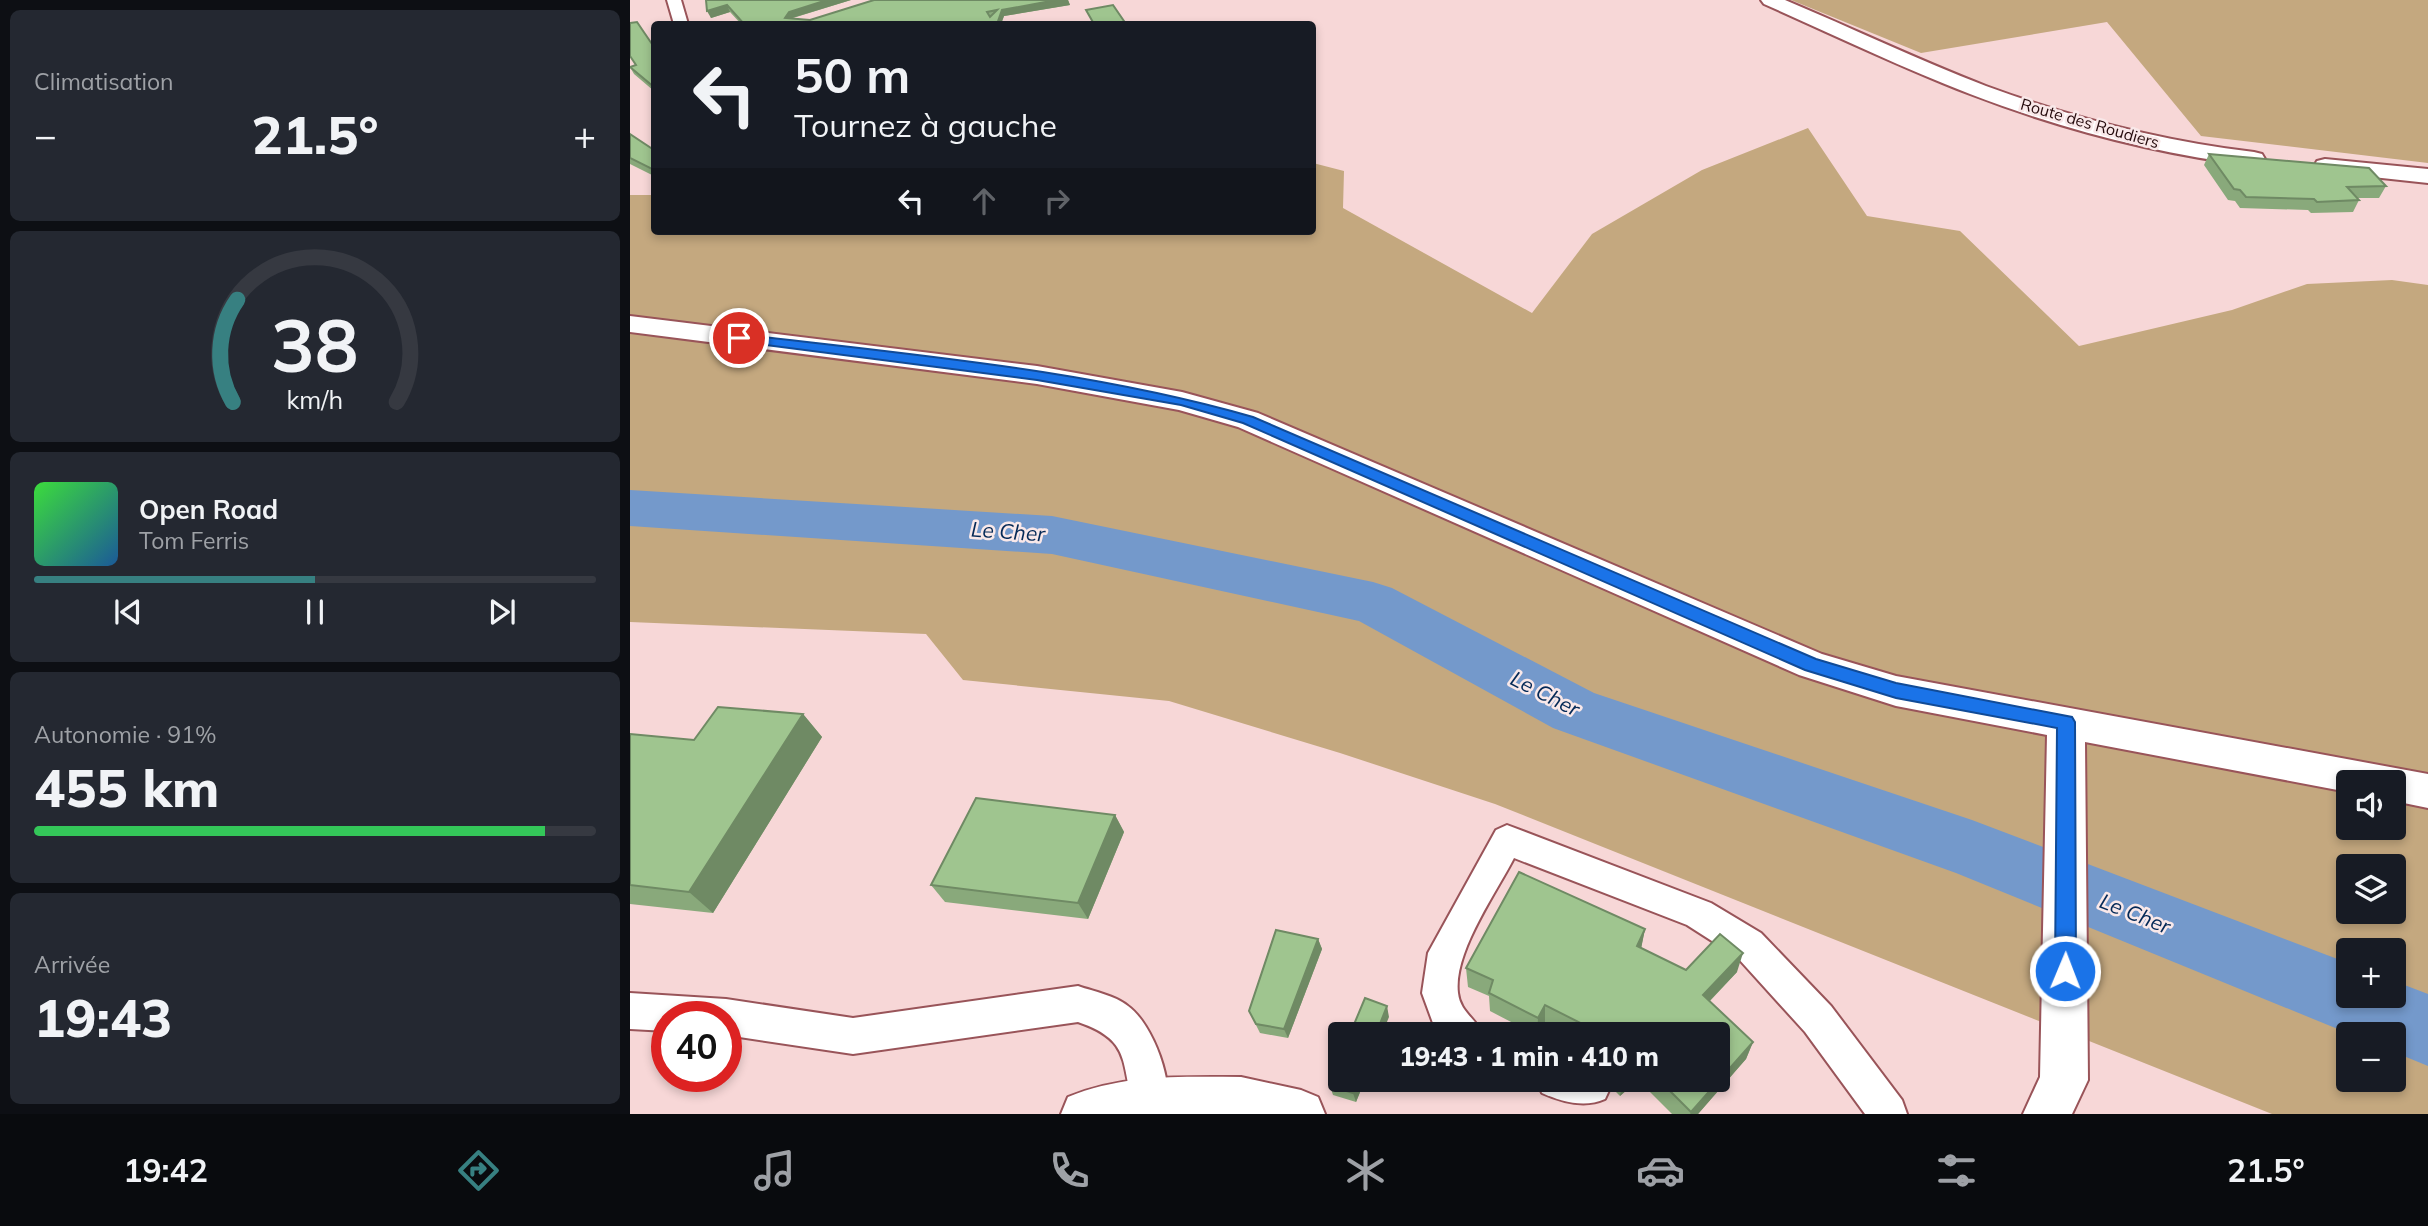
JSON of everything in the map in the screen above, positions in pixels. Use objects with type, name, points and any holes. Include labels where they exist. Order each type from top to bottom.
[{"type":"street","points":[[674,0],[680,21]]},
{"type":"street","name":"Route des Roudiers","points":[[1770,0],[1944,76],[2011,101],[2094,127],[2180,149],[2271,161]]},
{"type":"street","points":[[2310,165],[2428,176]]},
{"type":"street","points":[[630,324],[1037,376],[1182,401],[1248,420],[1812,665],[2067,740],[2336,776]]},
{"type":"street","points":[[2047,1114],[2064,1080],[2067,740]]},
{"type":"street","points":[[2406,786],[2428,790]]},
{"type":"street","points":[[1451,1022],[1440,993],[1445,953],[1507,840],[1699,914],[1749,944],[1818,1019],[1888,1114]]},
{"type":"street","points":[[742,1020],[853,1036],[1078,1004],[1111,1014],[1134,1040],[1148,1075],[1151,1101]]},
{"type":"street","points":[[630,1011],[651,1012]]},
{"type":"street","points":[[1085,1114],[1135,1102],[1151,1101],[1241,1101],[1301,1114]]},
{"type":"shaded area","points":[[1791,0],[2428,0],[2428,163],[2201,136],[2107,22],[1921,53]]},
{"type":"shaded area","points":[[1808,128],[1867,216],[1960,231],[2079,346],[2232,310],[2307,284],[2392,280],[2428,285],[2428,1114],[2272,1114],[1495,804],[1169,701],[963,680],[926,634],[630,622],[630,195],[651,195],[651,235],[1316,235],[1316,164],[1344,171],[1343,208],[1532,313],[1592,234],[1702,170]]},
{"type":"building","points":[[706,0],[827,0],[789,12],[785,18],[810,20],[874,0],[1056,0],[1002,10],[998,21],[741,21],[727,5],[707,11]]},
{"type":"building","points":[[1113,5],[1124,21],[1092,21],[1086,10]]},
{"type":"building","points":[[637,22],[651,43],[651,84],[630,67],[636,65],[630,56],[630,23]]},
{"type":"building","points":[[630,134],[651,148],[651,168],[630,158]]},
{"type":"building","points":[[2209,154],[2369,168],[2386,186],[2347,187],[2359,200],[2317,202],[2314,199],[2246,197],[2240,190],[2234,189]]},
{"type":"building","points":[[718,707],[803,714],[689,892],[630,885],[630,734],[694,740]]},
{"type":"building","points":[[976,798],[1115,815],[1078,903],[931,885]]},
{"type":"building","points":[[1519,872],[1645,929],[1637,946],[1686,970],[1720,934],[1743,953],[1703,995],[1753,1042],[1730,1068],[1730,1022],[1578,1022],[1545,1005],[1538,1018],[1489,993],[1493,980],[1466,968]]},
{"type":"building","points":[[1276,930],[1318,939],[1284,1029],[1256,1024],[1249,1011]]},
{"type":"building","points":[[1365,998],[1387,1006],[1381,1022],[1355,1022]]},
{"type":"building","points":[[1671,1092],[1709,1092],[1691,1112]]},
{"type":"waterway","name":"Le Cher","points":[[630,508],[1052,535],[1373,603],[1574,711],[1972,849],[2428,1030]]},
{"type":"route","points":[[739,338],[1037,376],[1182,401],[1248,420],[1812,665],[1896,691],[2066,722],[2065,971]]}]
